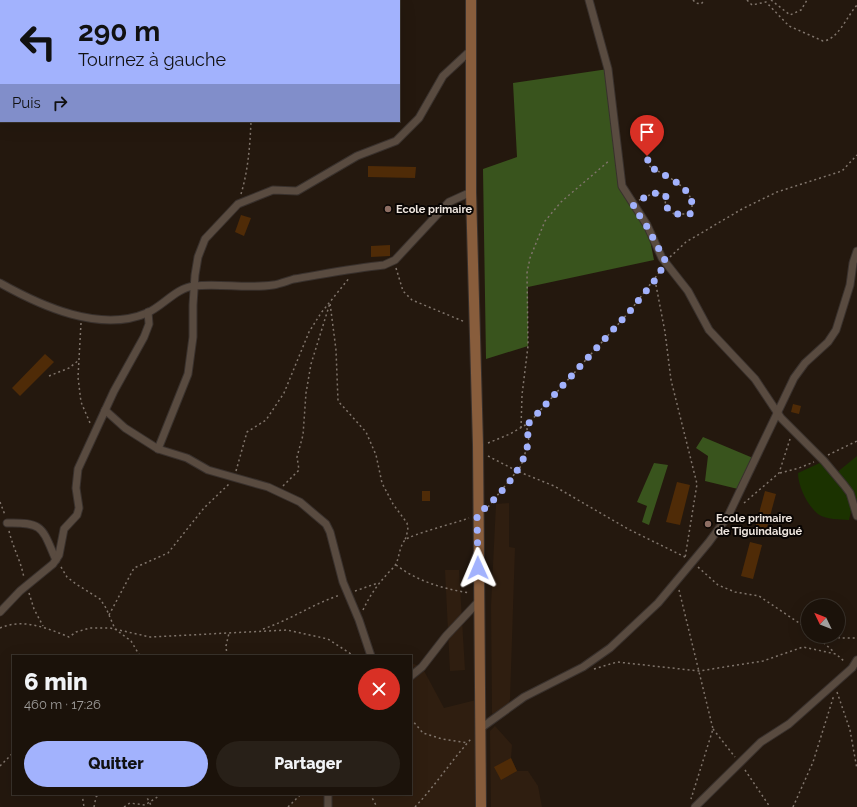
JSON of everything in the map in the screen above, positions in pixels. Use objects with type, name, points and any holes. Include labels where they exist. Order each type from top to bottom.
[{"type":"street","points":[[471,0],[471,192],[478,450],[477,515],[481,807]]},
{"type":"street","points":[[589,0],[608,69],[622,186],[646,225],[666,262],[688,291],[709,330],[755,379],[778,413],[791,429],[824,461],[844,485],[850,493],[857,516]]},
{"type":"street","points":[[158,449],[188,374],[194,337],[194,286],[198,257],[205,239],[238,204],[273,190],[297,191],[357,156],[396,141],[419,118],[443,76],[472,50]]},
{"type":"street","points":[[0,283],[30,299],[82,317],[108,321],[135,318],[148,312],[179,292],[194,286],[251,287],[274,285],[292,280],[356,268],[384,265],[394,260],[449,202],[471,192]]},
{"type":"street","points":[[481,728],[524,698],[583,667],[610,648],[658,603],[693,562],[728,516],[794,378],[805,363],[828,342],[836,330],[850,285],[853,263],[857,251]]},
{"type":"street","points":[[0,612],[14,596],[56,560],[60,550],[64,529],[78,511],[80,506],[76,480],[78,469],[105,410],[147,330],[149,324],[148,312]]},
{"type":"street","points":[[105,410],[125,428],[158,449],[187,458],[208,470],[277,491],[300,502],[326,524],[330,532],[343,582],[359,620],[371,655]]},
{"type":"street","points":[[7,523],[28,522],[34,524],[45,533],[56,560]]},
{"type":"street","points":[[412,675],[422,667],[446,636],[479,598]]},
{"type":"street","points":[[695,807],[761,742],[789,724],[852,668],[857,660]]},
{"type":"street","points":[[328,795],[328,807]]},
{"type":"path","points":[[693,0],[696,3],[701,4],[705,0]]},
{"type":"path","points":[[747,0],[752,5],[766,2],[789,26],[823,41],[828,41],[834,36],[857,5]]},
{"type":"path","points":[[771,0],[790,15],[801,10],[808,0]]},
{"type":"path","points":[[238,204],[245,182],[250,146],[251,122]]},
{"type":"path","points":[[633,206],[639,200],[654,193],[661,193],[666,195],[665,206],[674,214],[690,214],[692,202],[684,187],[649,166],[647,156],[658,135]]},
{"type":"path","points":[[521,428],[522,395],[528,346],[527,273],[530,258],[545,221],[561,202],[619,152]]},
{"type":"path","points":[[685,557],[628,528],[554,486],[517,471],[478,450],[489,442],[528,424],[630,311],[655,280],[666,262],[686,242],[742,209],[777,192],[842,171],[857,155]]},
{"type":"path","points":[[394,260],[403,291],[412,300],[475,327]]},
{"type":"path","points":[[109,615],[134,568],[171,550],[204,508],[235,477],[247,432],[266,420],[284,393],[309,332],[356,268]]},
{"type":"path","points":[[655,280],[665,332],[671,380],[697,484],[685,557],[682,564]]},
{"type":"path","points":[[277,491],[295,476],[298,470],[297,457],[303,436],[306,393],[311,364],[330,303]]},
{"type":"path","points":[[330,303],[336,350],[338,401],[366,432],[376,455],[382,483],[393,504],[407,523],[408,530],[399,551],[396,565],[378,583],[359,620]]},
{"type":"path","points":[[82,317],[78,377],[81,402],[95,434]]},
{"type":"path","points":[[49,376],[69,368],[80,358]]},
{"type":"path","points":[[405,540],[412,536],[477,515],[490,504],[521,466],[529,442],[528,424]]},
{"type":"path","points":[[740,506],[779,473],[790,441],[791,429]]},
{"type":"path","points":[[0,502],[13,549],[21,561],[34,609],[44,627]]},
{"type":"path","points":[[56,560],[67,577],[100,599],[115,629],[131,641],[138,655]]},
{"type":"path","points":[[693,562],[718,585],[735,592],[759,596],[801,624]]},
{"type":"path","points":[[396,565],[406,573],[429,583],[479,598]]},
{"type":"path","points":[[677,579],[713,729],[691,800]]},
{"type":"path","points":[[261,630],[295,616],[321,602],[378,583]]},
{"type":"path","points":[[0,628],[15,623],[44,627],[68,637],[76,632],[90,628],[115,629],[150,637],[261,630],[287,630],[328,639],[352,655]]},
{"type":"path","points":[[227,655],[226,646],[229,633]]},
{"type":"path","points":[[845,638],[857,638]]},
{"type":"path","points":[[824,643],[852,668]]},
{"type":"path","points":[[588,671],[617,662],[699,671],[763,661],[803,647],[836,654]]},
{"type":"path","points":[[793,807],[813,762],[836,688],[850,730],[857,769]]},
{"type":"path","points":[[412,721],[423,733],[442,739],[468,743]]},
{"type":"path","points":[[415,807],[436,784],[449,764],[481,728]]},
{"type":"path","points":[[0,766],[12,754]]},
{"type":"path","points":[[82,795],[84,807]]},
{"type":"path","points":[[94,807],[96,797],[98,795]]},
{"type":"path","points":[[146,795],[152,807]]},
{"type":"path","points":[[124,807],[130,803],[145,805],[161,795]]},
{"type":"path","points":[[288,807],[300,795]]},
{"type":"path","points":[[371,795],[377,807]]},
{"type":"shaded area","points":[[509,503],[509,547],[515,548],[510,699],[508,706],[492,714],[491,606],[496,504]]},
{"type":"shaded area","points":[[445,570],[459,570],[465,670],[450,671]]},
{"type":"shaded area","points":[[412,663],[422,667],[444,708],[480,699],[481,807],[288,807],[300,795],[412,795]]},
{"type":"shaded area","points":[[495,726],[512,745],[511,758],[517,771],[528,771],[538,786],[542,807],[491,807],[490,731]]},
{"type":"green space","points":[[608,69],[622,186],[647,225],[654,260],[528,287],[528,346],[486,359],[483,169],[517,157],[513,83]]},
{"type":"green space","points":[[703,437],[753,458],[738,489],[705,481],[708,456],[696,448]]},
{"type":"green space","points":[[857,456],[857,502],[853,503],[849,520],[821,516],[810,506],[804,495],[798,478],[798,473],[824,461],[835,474]]},
{"type":"green space","points":[[654,463],[668,465],[649,525],[642,522],[647,506],[637,502]]},
{"type":"building","points":[[368,166],[416,167],[415,178],[368,177]]},
{"type":"building","points":[[241,215],[251,218],[244,236],[235,232]]},
{"type":"building","points":[[390,245],[390,256],[371,257],[371,246]]},
{"type":"building","points":[[45,354],[54,362],[20,396],[12,388]]},
{"type":"building","points":[[793,404],[801,406],[799,414],[791,412]]},
{"type":"building","points":[[677,482],[690,485],[680,525],[666,522]]},
{"type":"building","points":[[422,491],[430,491],[430,501],[422,501]]},
{"type":"building","points":[[765,491],[776,494],[766,531],[755,528]]},
{"type":"building","points":[[750,542],[762,545],[753,579],[741,576]]},
{"type":"building","points":[[511,758],[517,771],[501,780],[494,767]]},
{"type":"place","name":"Ecole primaire","points":[[388,209]]},
{"type":"place","name":"Ecole primaire de Tiguindalgué","points":[[708,524]]},
{"type":"route","points":[[478,568],[477,515],[490,504],[521,466],[529,442],[527,429],[528,424],[630,311],[655,280],[666,262],[662,258],[646,225],[633,206],[639,200],[654,193],[661,193],[666,195],[667,200],[665,206],[668,210],[674,214],[690,214],[692,202],[684,187],[649,166],[646,160],[647,156]]}]
